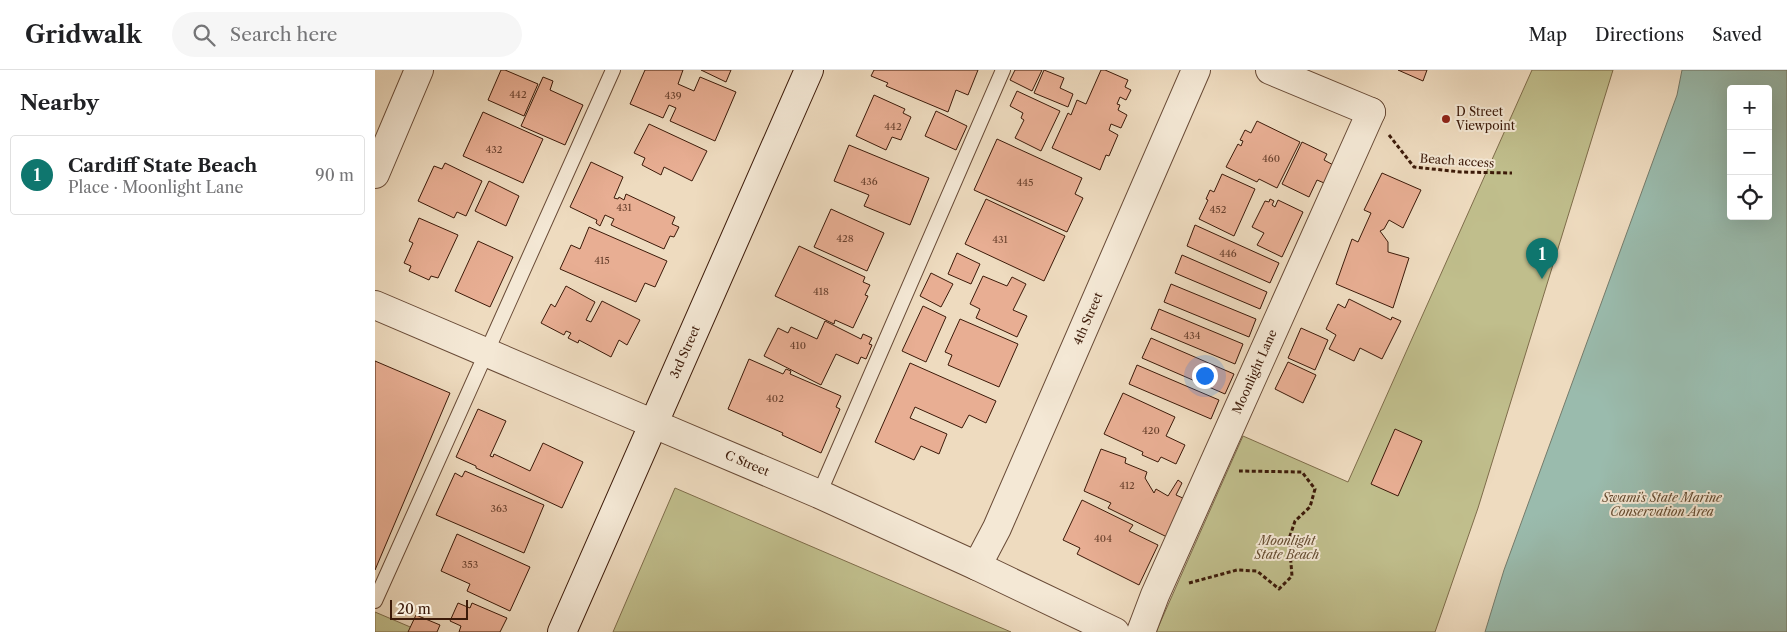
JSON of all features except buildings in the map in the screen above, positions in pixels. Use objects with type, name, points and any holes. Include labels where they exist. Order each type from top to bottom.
[{"type":"street","points":[[375,174],[419,70]]},
{"type":"street","name":"3rd Street","points":[[562,632],[809,70]]},
{"type":"street","name":"4th Street","points":[[977,566],[997,528],[1196,70]]},
{"type":"street","points":[[1270,70],[1379,122]]},
{"type":"street","name":"Moonlight Lane","points":[[1141,632],[1155,595],[1211,471],[1379,122]]},
{"type":"street","name":"C Street","points":[[375,305],[819,494],[977,566],[1115,632]]},
{"type":"lane","points":[[375,601],[613,70]]},
{"type":"lane","points":[[819,494],[1003,70]]},
{"type":"path","name":"Beach access","points":[[1379,122],[1414,167],[1461,172],[1512,173]]},
{"type":"path","points":[[1155,595],[1237,570],[1257,571],[1279,589],[1292,576],[1289,539],[1295,521],[1310,507],[1315,489],[1302,472],[1211,471]]},
{"type":"green space","name":"Moonlight State Beach","points":[[1532,70],[1613,70],[1478,508],[1435,632],[1156,632],[1243,436],[1348,482]]},
{"type":"green space","points":[[675,488],[1011,632],[613,632]]},
{"type":"green space","points":[[375,612],[422,632],[375,632]]},
{"type":"shaded area","name":"Swami's State Marine Conservation Area","points":[[1682,70],[1787,70],[1787,632],[1485,632],[1504,570],[1677,95]]},
{"type":"place","name":"D Street Viewpoint","points":[[1446,119]]},
{"type":"place","name":"Cardiff State Beach","points":[[1542,279]]}]
